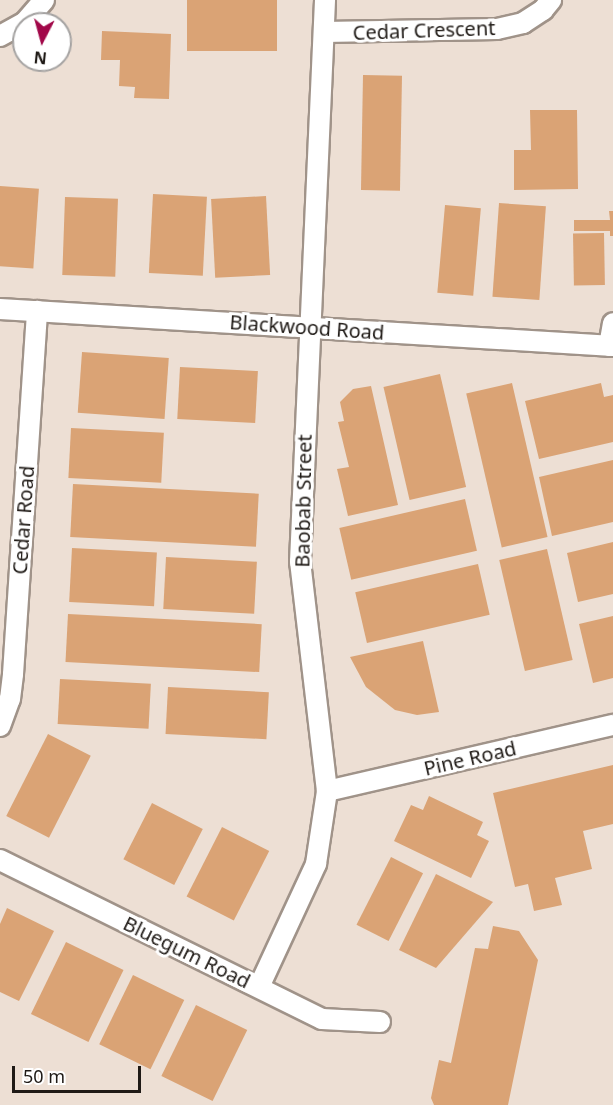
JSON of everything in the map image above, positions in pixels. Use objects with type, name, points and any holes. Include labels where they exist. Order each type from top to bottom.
[{"type":"street","points":[[0,36],[25,22],[44,0]]},
{"type":"street","name":"Baobab Street","points":[[259,987],[316,864],[324,828],[327,791],[300,562],[325,0]]},
{"type":"street","name":"Cedar Crescent","points":[[324,32],[497,29],[524,23],[543,10],[551,0]]},
{"type":"street","name":"Blackwood Road","points":[[0,309],[611,346]]},
{"type":"street","name":"Cedar Road","points":[[0,726],[14,674],[37,311]]},
{"type":"street","points":[[611,346],[613,323]]},
{"type":"street","name":"Pine Road","points":[[327,791],[613,724]]},
{"type":"street","name":"Bluegum Road","points":[[0,860],[322,1019],[380,1022]]},
{"type":"building","points":[[187,0],[277,0],[277,51],[187,51]]},
{"type":"building","points":[[102,31],[171,34],[169,99],[134,98],[135,87],[119,86],[120,60],[101,60]]},
{"type":"building","points":[[363,75],[402,76],[400,191],[361,190]]},
{"type":"building","points":[[530,110],[577,110],[578,189],[514,190],[514,150],[531,150]]},
{"type":"building","points":[[0,186],[39,189],[33,269],[0,266]]},
{"type":"building","points":[[153,194],[207,197],[203,276],[149,273]]},
{"type":"building","points":[[266,196],[270,275],[215,278],[211,199]]},
{"type":"building","points":[[65,197],[118,199],[115,277],[62,275]]},
{"type":"building","points":[[499,203],[546,206],[539,300],[492,297]]},
{"type":"building","points":[[445,205],[481,208],[473,296],[437,293]]},
{"type":"building","points":[[609,211],[613,211],[613,236],[610,236],[610,231],[574,231],[574,220],[610,220]]},
{"type":"building","points":[[604,233],[605,285],[574,286],[573,234]]},
{"type":"building","points":[[82,352],[169,358],[165,419],[78,413]]},
{"type":"building","points":[[180,367],[258,371],[255,423],[177,419]]},
{"type":"building","points":[[440,374],[466,487],[410,500],[383,387]]},
{"type":"building","points":[[512,383],[548,537],[502,548],[466,394]]},
{"type":"building","points":[[601,383],[604,397],[613,395],[613,442],[539,459],[525,401]]},
{"type":"building","points":[[371,386],[398,505],[348,516],[337,469],[349,467],[338,422],[344,421],[340,402],[353,389]]},
{"type":"building","points":[[71,428],[164,433],[161,483],[68,478]]},
{"type":"building","points":[[613,460],[613,522],[552,536],[539,477]]},
{"type":"building","points":[[73,484],[259,494],[256,547],[70,537]]},
{"type":"building","points":[[465,499],[477,551],[351,580],[339,528]]},
{"type":"building","points":[[613,542],[613,594],[578,602],[567,553]]},
{"type":"building","points":[[72,548],[157,552],[154,606],[69,602]]},
{"type":"building","points":[[547,549],[573,660],[525,671],[499,560]]},
{"type":"building","points":[[166,557],[257,562],[254,614],[163,609]]},
{"type":"building","points":[[478,564],[490,615],[367,643],[355,592]]},
{"type":"building","points":[[68,614],[262,624],[259,672],[65,662]]},
{"type":"building","points":[[613,616],[613,678],[593,683],[579,624]]},
{"type":"building","points":[[423,641],[439,712],[417,715],[395,710],[366,687],[350,657]]},
{"type":"building","points":[[60,679],[151,684],[149,729],[58,724]]},
{"type":"building","points":[[168,687],[269,692],[266,739],[166,734]]},
{"type":"building","points":[[48,734],[91,756],[49,838],[6,816]]},
{"type":"building","points":[[613,765],[613,824],[583,831],[592,869],[555,878],[562,905],[534,911],[528,884],[515,887],[493,793]]},
{"type":"building","points":[[429,796],[483,822],[477,835],[489,841],[471,878],[394,841],[411,805],[423,810]]},
{"type":"building","points":[[152,803],[203,829],[174,885],[123,859]]},
{"type":"building","points":[[222,827],[269,851],[234,921],[187,896]]},
{"type":"building","points":[[391,857],[423,873],[389,941],[356,925]]},
{"type":"building","points":[[436,874],[493,902],[436,968],[399,950]]},
{"type":"building","points":[[7,908],[54,931],[19,1001],[0,992],[0,924]]},
{"type":"building","points":[[493,926],[519,931],[538,960],[508,1105],[434,1105],[431,1098],[439,1060],[451,1063],[475,948],[488,949]]},
{"type":"building","points":[[66,942],[124,970],[88,1042],[31,1014]]},
{"type":"building","points":[[133,975],[184,1000],[150,1069],[99,1044]]},
{"type":"building","points":[[196,1005],[247,1030],[213,1101],[161,1076]]}]
